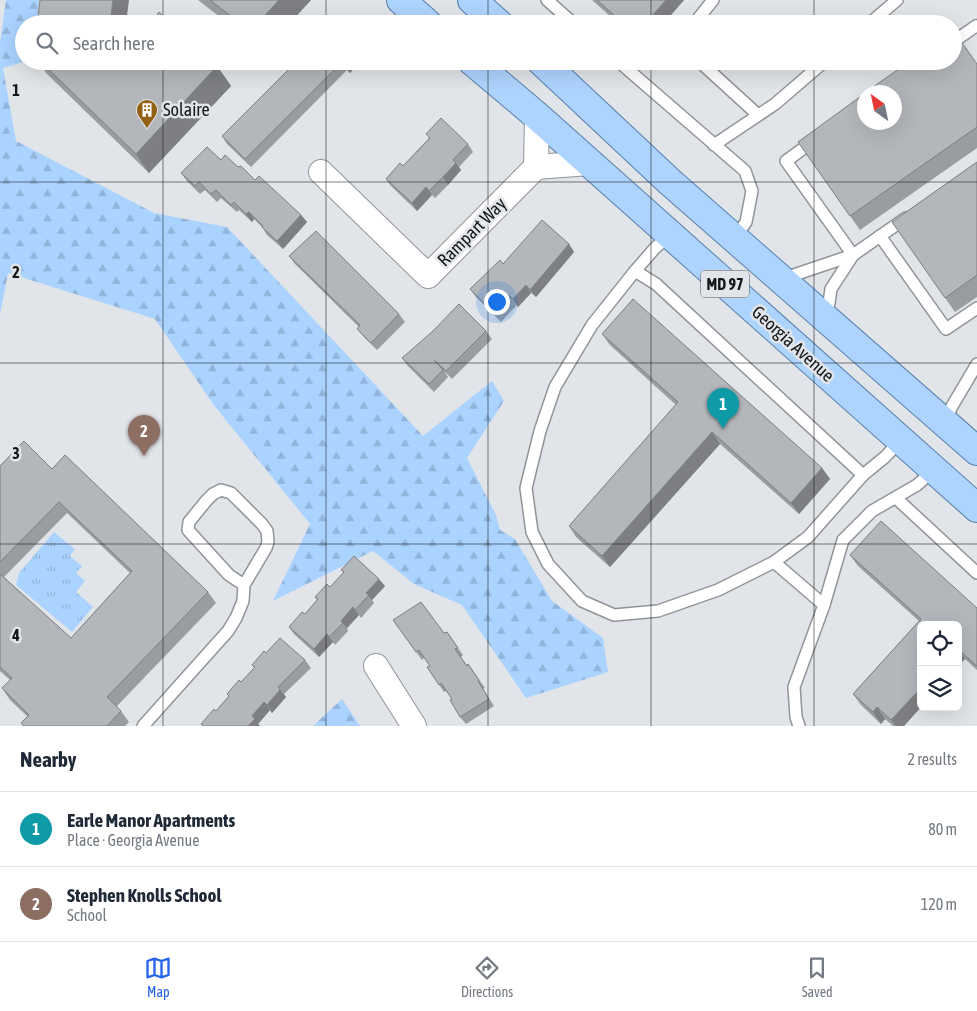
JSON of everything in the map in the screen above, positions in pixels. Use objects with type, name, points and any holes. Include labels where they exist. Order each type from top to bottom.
[{"type":"main road","points":[[401,0],[418,15]]},
{"type":"main road","points":[[472,0],[489,15]]},
{"type":"main road","name":"Georgia Avenue","points":[[483,70],[537,116],[977,508]]},
{"type":"main road","name":"MD 97","points":[[551,70],[670,182],[977,451]]},
{"type":"street","points":[[537,116],[536,167],[589,163]]},
{"type":"street","name":"Rampart Way","points":[[321,172],[428,276],[536,167]]},
{"type":"street","points":[[376,666],[414,726]]},
{"type":"lane","points":[[547,0],[564,15]]},
{"type":"lane","points":[[701,15],[713,0]]},
{"type":"lane","points":[[880,15],[897,0]]},
{"type":"lane","points":[[962,36],[977,27]]},
{"type":"lane","points":[[628,70],[745,171],[752,191],[746,222],[735,238]]},
{"type":"lane","points":[[708,70],[758,115]]},
{"type":"lane","points":[[714,145],[775,104],[815,70]]},
{"type":"lane","points":[[825,133],[786,161],[852,255]]},
{"type":"lane","points":[[782,279],[852,255],[912,214]]},
{"type":"lane","points":[[670,234],[635,271],[592,325],[555,387],[540,431],[526,488],[532,532],[548,564],[582,601],[614,615],[658,611],[718,590],[774,562],[808,537],[863,475],[885,457],[901,440]]},
{"type":"lane","points":[[880,236],[946,329],[977,308]]},
{"type":"lane","points":[[827,319],[831,289],[852,255]]},
{"type":"lane","points":[[635,271],[656,284],[863,475]]},
{"type":"lane","points":[[946,423],[951,408],[975,371]]},
{"type":"lane","points":[[799,726],[796,717],[794,687],[824,605],[843,540],[872,511],[917,485],[934,470]]},
{"type":"lane","points":[[143,726],[228,631],[243,601],[244,585],[268,542],[267,532],[231,493],[221,490],[212,494],[206,501],[189,522],[188,530],[229,574],[244,585]]},
{"type":"lane","points":[[896,498],[977,573]]},
{"type":"lane","points":[[774,562],[824,605]]},
{"type":"green space","points":[[6,0],[39,0],[38,15],[15,15],[15,64],[3,68],[16,141],[154,213],[227,227],[423,436],[492,381],[504,401],[467,458],[496,515],[500,530],[515,539],[552,601],[603,638],[608,672],[526,698],[462,605],[414,584],[373,551],[273,601],[310,524],[213,404],[155,319],[8,273],[0,315],[0,43]]},
{"type":"green space","points":[[54,532],[75,549],[70,556],[82,566],[76,573],[85,581],[76,592],[93,607],[72,632],[16,585],[19,573]]},
{"type":"green space","points":[[342,699],[360,726],[313,726]]},
{"type":"building","points":[[40,0],[113,0],[111,15],[38,15]]},
{"type":"building","points":[[210,0],[279,0],[265,15],[229,15]]},
{"type":"building","points":[[597,0],[666,0],[653,15],[614,15]]},
{"type":"building","points":[[962,43],[977,64],[977,127],[850,216],[798,142],[857,99],[857,130],[902,130],[902,85],[876,85],[897,70],[962,70]]},
{"type":"building","points":[[49,70],[213,70],[136,154]]},
{"type":"building","points":[[288,70],[334,70],[245,159],[222,136]]},
{"type":"building","points":[[441,118],[468,144],[453,160],[456,163],[443,177],[429,191],[426,187],[412,203],[386,179],[400,163],[403,166],[430,138],[426,134]]},
{"type":"building","points":[[207,147],[221,160],[225,155],[238,167],[241,166],[255,180],[259,176],[301,215],[277,241],[249,212],[246,214],[234,202],[231,205],[216,190],[211,194],[199,182],[195,186],[181,173]]},
{"type":"building","points":[[977,162],[977,275],[945,298],[892,222]]},
{"type":"building","points":[[542,220],[569,244],[530,290],[526,285],[513,299],[508,295],[510,298],[495,314],[470,289],[500,260],[503,264]]},
{"type":"building","points":[[316,231],[399,314],[371,343],[357,329],[360,325],[289,256]]},
{"type":"building","points":[[633,299],[822,468],[791,503],[712,432],[602,556],[569,526],[678,402],[602,334]]},
{"type":"building","points":[[459,304],[486,331],[446,371],[434,360],[443,370],[429,384],[402,358],[433,331]]},
{"type":"building","points":[[24,441],[52,469],[65,455],[208,592],[107,697],[121,711],[107,726],[24,726],[21,723],[29,715],[2,688],[12,678],[0,667],[0,574],[71,638],[132,571],[59,502],[0,562],[0,466]]},
{"type":"building","points":[[881,521],[977,608],[977,666],[962,653],[962,621],[919,621],[921,619],[850,555]]},
{"type":"building","points":[[354,556],[379,579],[366,593],[369,595],[355,610],[353,607],[341,621],[343,623],[329,637],[327,634],[314,649],[289,627],[302,612],[305,614],[318,599],[315,597],[327,584],[330,587],[344,572],[341,570]]},
{"type":"building","points":[[421,602],[444,633],[447,632],[458,648],[455,649],[479,680],[489,699],[460,717],[450,700],[452,699],[441,683],[439,685],[427,667],[430,666],[419,650],[416,652],[393,620]]},
{"type":"building","points":[[917,623],[917,692],[891,720],[877,707],[873,712],[853,694]]},
{"type":"building","points":[[280,638],[305,660],[278,687],[280,690],[267,705],[264,702],[252,716],[255,719],[248,726],[204,726],[201,724],[229,696],[227,694],[239,680],[241,682],[255,667],[252,665],[264,651],[266,653]]},
{"type":"place","name":"Solaire","points":[[147,129]]},
{"type":"place","name":"Earle Manor Apartments","points":[[723,429]]},
{"type":"place","name":"Stephen Knolls School","points":[[144,456]]}]
